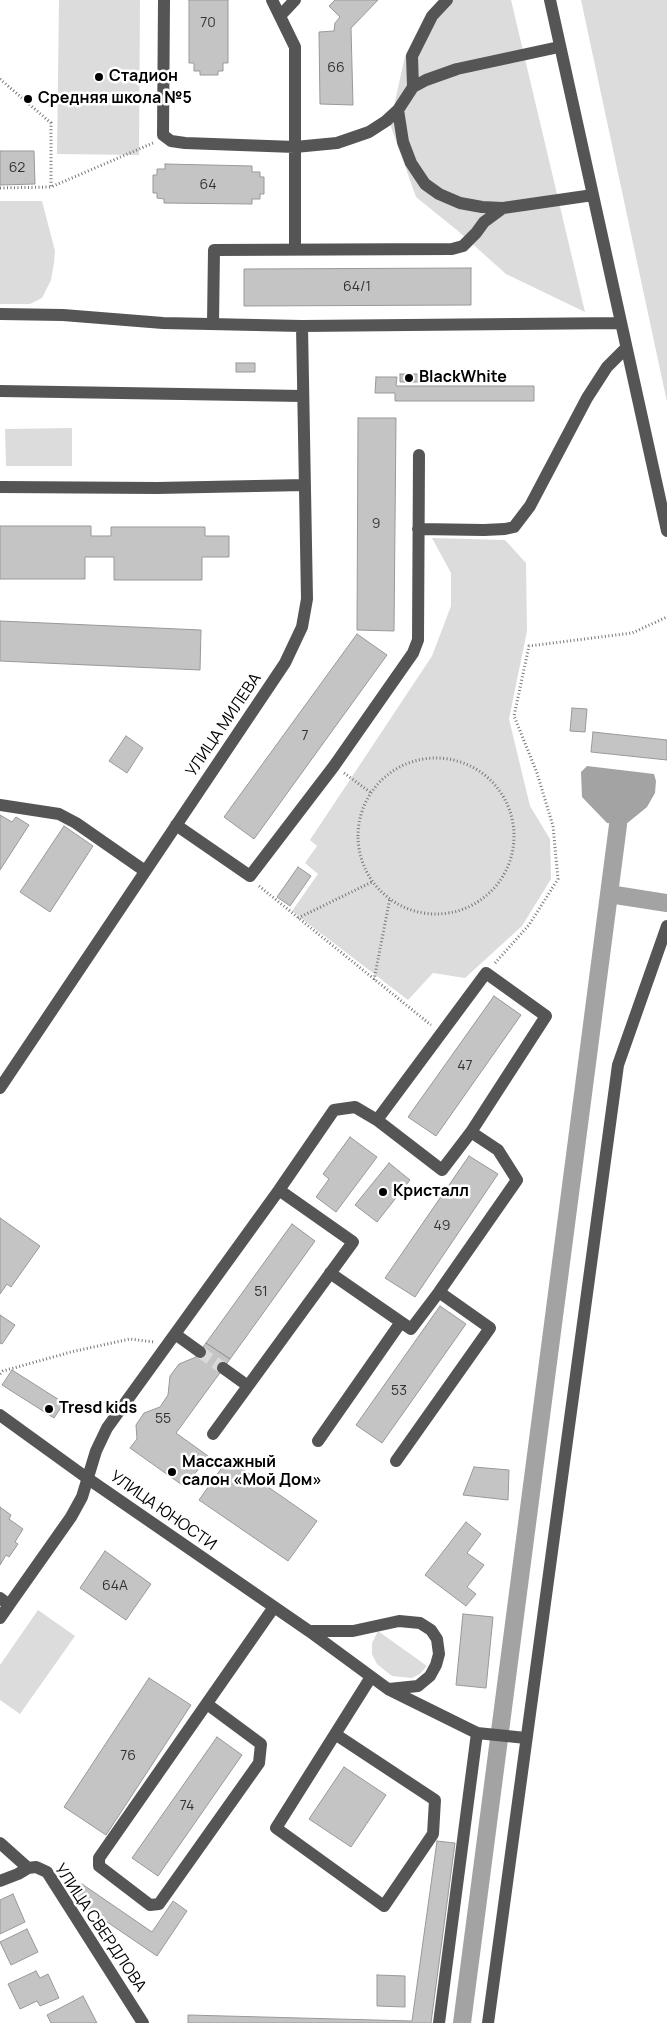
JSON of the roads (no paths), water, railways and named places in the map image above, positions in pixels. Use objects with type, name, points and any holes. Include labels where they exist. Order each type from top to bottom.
[{"type":"street","points":[[164,0],[163,135],[167,139],[185,143],[295,147],[337,143],[369,132],[386,121],[398,110],[413,87],[426,80],[457,69],[559,47]]},
{"type":"street","points":[[272,0],[295,48],[295,249]]},
{"type":"street","points":[[280,16],[295,0]]},
{"type":"street","points":[[413,87],[412,56],[432,16],[446,0]]},
{"type":"street","points":[[550,0],[667,531]]},
{"type":"street","points":[[398,110],[403,142],[411,163],[425,184],[439,194],[460,203],[482,208],[503,208],[593,195]]},
{"type":"street","points":[[213,323],[214,250],[452,249],[463,246],[484,222],[503,208]]},
{"type":"street","points":[[0,314],[63,315],[163,323],[302,326],[621,323]]},
{"type":"street","name":"УЛИЦА МИЛЕВА","points":[[0,1088],[285,663],[302,628],[307,599],[302,326]]},
{"type":"street","points":[[418,529],[484,530],[514,527],[530,506],[587,398],[607,367],[626,348]]},
{"type":"street","points":[[0,391],[303,396]]},
{"type":"street","points":[[176,825],[250,876],[334,766],[413,653],[418,640],[419,454]]},
{"type":"street","points":[[0,487],[305,485]]},
{"type":"street","points":[[0,805],[59,814],[76,823],[145,871]]},
{"type":"street","points":[[488,2023],[522,1738],[618,1065],[667,926]]},
{"type":"street","points":[[0,1618],[5,1601],[71,1517],[82,1497],[96,1451],[107,1428],[279,1190],[334,1110],[355,1107],[376,1120],[442,1170],[471,1132],[546,1016],[486,973],[376,1120]]},
{"type":"street","points":[[330,1273],[410,1329],[439,1292],[517,1180],[498,1150],[471,1132]]},
{"type":"street","points":[[213,1434],[353,1242],[279,1190]]},
{"type":"street","points":[[396,1461],[490,1328],[439,1292]]},
{"type":"street","points":[[318,1441],[401,1322]]},
{"type":"street","points":[[172,1339],[200,1352]]},
{"type":"street","points":[[223,1368],[248,1386]]},
{"type":"street","name":"УЛИЦА ЮНОСТИ","points":[[0,1415],[87,1478],[309,1631],[388,1689],[479,1734]]},
{"type":"street","points":[[207,1704],[261,1744],[259,1763],[159,1904],[150,1904],[98,1866],[99,1858],[274,1607]]},
{"type":"street","points":[[309,1631],[354,1631],[399,1621],[420,1623],[431,1630],[437,1639],[439,1654],[430,1676],[418,1686],[404,1689],[388,1689]]},
{"type":"street","points":[[335,1734],[434,1800],[433,1834],[384,1906],[276,1828],[335,1734],[371,1677]]},
{"type":"street","points":[[439,2023],[479,1734],[522,1738]]},
{"type":"street","name":"УЛИЦА СВЕРДЛОВА","points":[[0,1843],[28,1868],[36,1867],[47,1872],[143,2023]]},
{"type":"street","points":[[0,1882],[28,1868]]},
{"type":"waterway","points":[[462,2023],[618,825]]},
{"type":"waterway","points":[[609,894],[667,903]]},
{"type":"tunnel","points":[[200,1352],[223,1368]]},
{"type":"place","name":"Стадион","points":[[99,77]]},
{"type":"place","name":"Средняя школа №5","points":[[28,99]]},
{"type":"place","name":"BlackWhite","points":[[409,378]]},
{"type":"place","name":"Кристалл","points":[[383,1192]]},
{"type":"place","name":"Tresd kids","points":[[49,1409]]},
{"type":"place","name":"Массажный салон «Мой Дом»","points":[[172,1472]]}]
